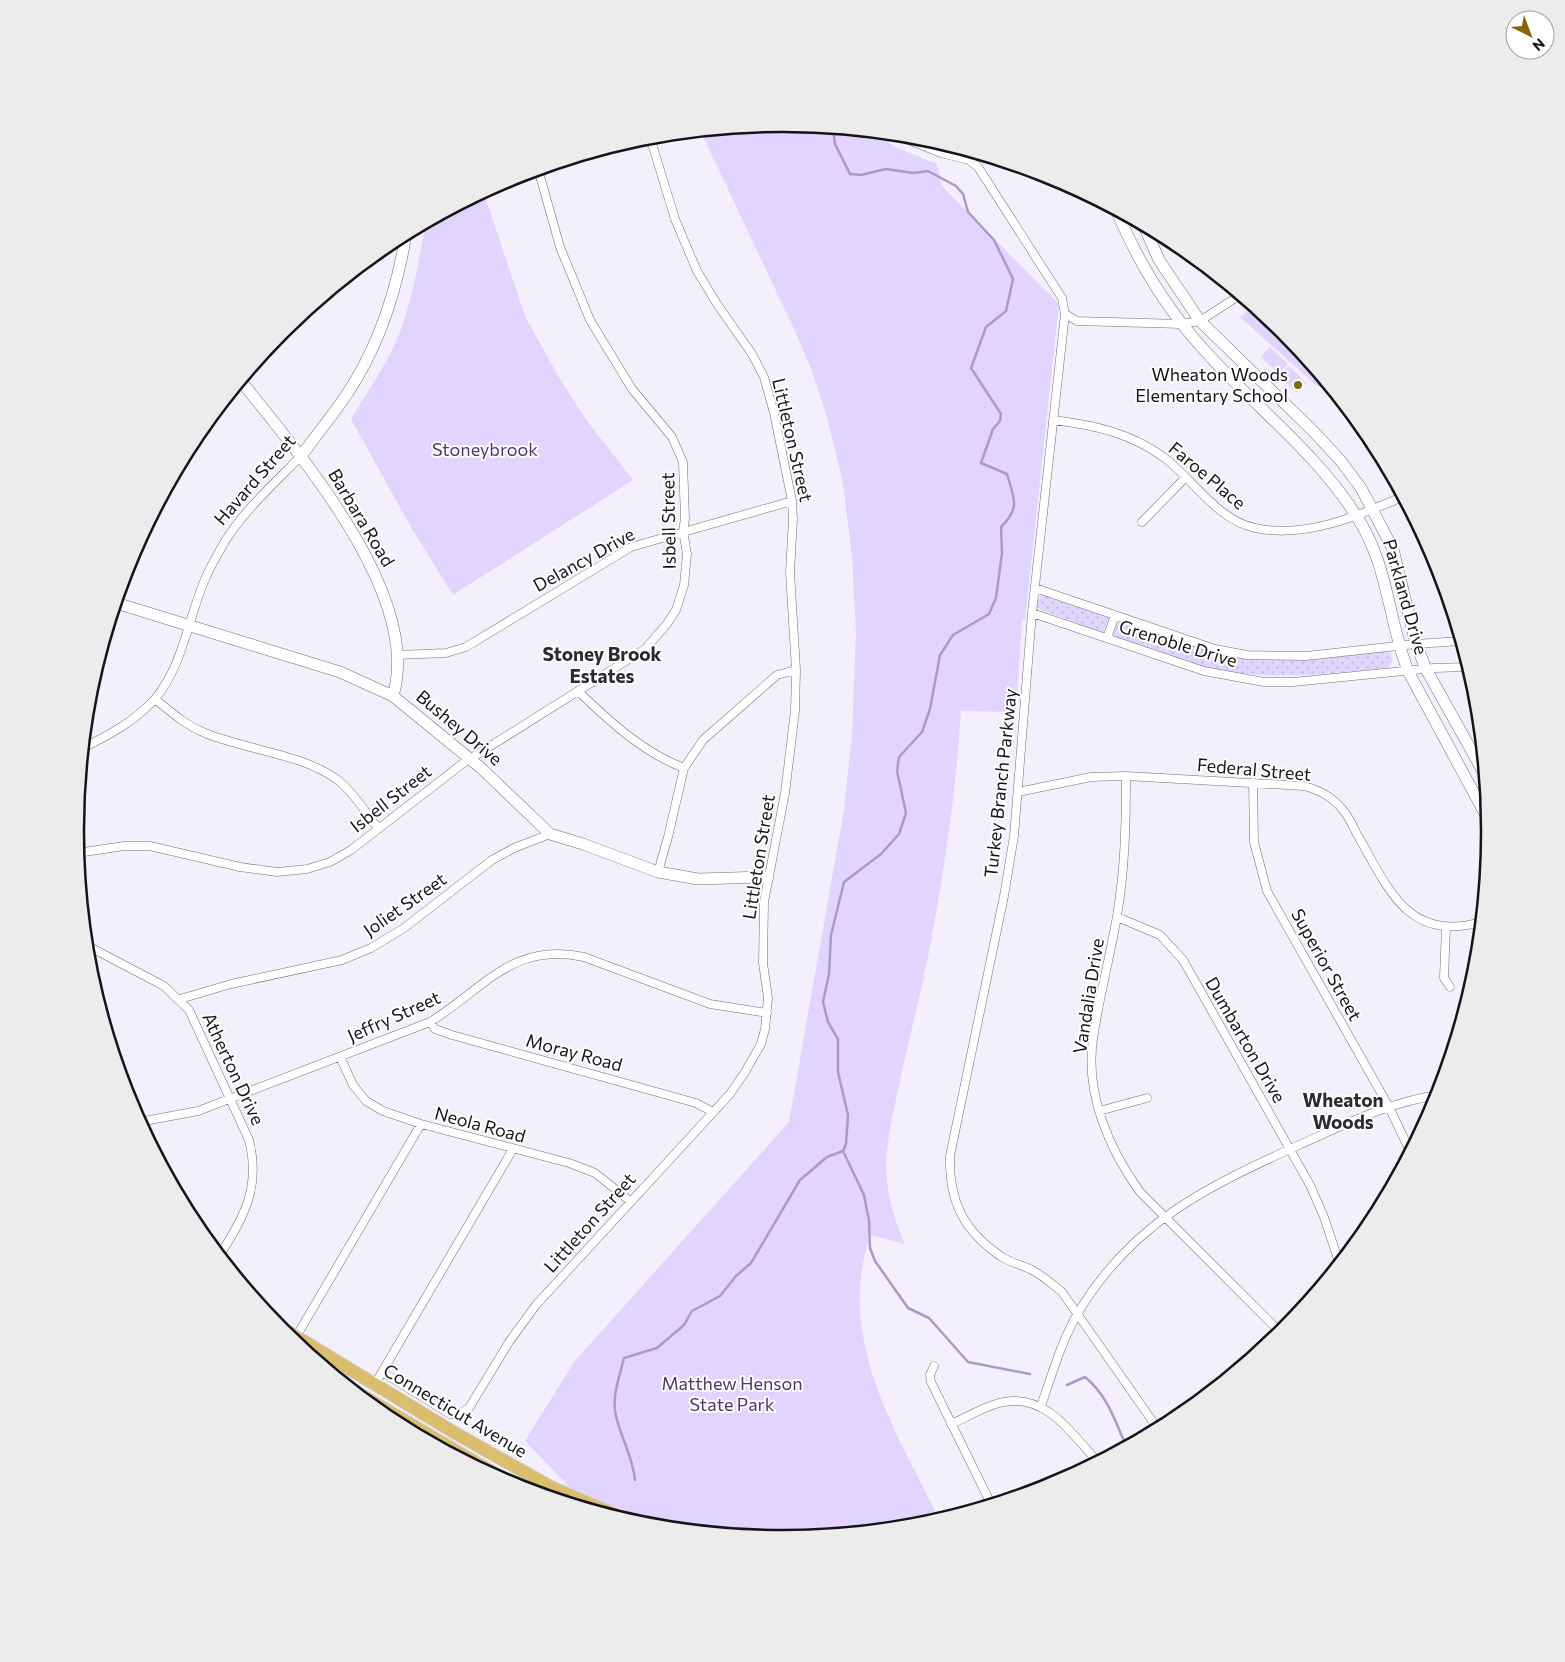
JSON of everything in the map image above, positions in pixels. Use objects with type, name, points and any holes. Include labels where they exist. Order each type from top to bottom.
[{"type":"main road","name":"Connecticut Avenue","points":[[307,1343],[378,1378],[415,1409],[551,1487],[577,1498]]},
{"type":"street","name":"Littleton Street","points":[[378,1378],[450,1414],[466,1411],[509,1342],[536,1305],[630,1200],[730,1094],[761,1044],[768,998],[762,933],[768,877],[790,757],[796,670],[790,572],[793,519],[792,501],[774,413],[764,377],[752,354],[717,304],[698,271],[675,219],[653,145]]},
{"type":"street","name":"Turkey Branch Parkway","points":[[929,148],[941,153],[958,155]]},
{"type":"street","name":"Turkey Branch Parkway","points":[[971,158],[987,179],[1062,298],[1065,314],[1032,613],[1018,792],[1004,896],[950,1156],[949,1176],[953,1195],[960,1213],[970,1229],[1003,1258],[1045,1278],[1062,1292],[1078,1312],[1154,1423]]},
{"type":"street","name":"Isbell Street","points":[[84,852],[124,846],[150,846],[240,866],[277,872],[307,869],[330,862],[351,850],[462,764],[645,650],[667,624],[676,610],[684,585],[687,554],[683,531],[685,519],[683,467],[678,448],[632,389],[590,320],[560,247],[540,176]]},
{"type":"street","name":"Parkland Drive","points":[[1121,220],[1157,291],[1181,324],[1207,354],[1312,457],[1356,514],[1367,532],[1379,560],[1393,612],[1398,646],[1408,671],[1480,798]]},
{"type":"street","name":"Parkland Drive","points":[[1148,236],[1159,260],[1200,320],[1333,452],[1361,488],[1393,549],[1416,644],[1426,669],[1477,761]]},
{"type":"street","name":"Havard Street","points":[[89,745],[110,735],[137,716],[154,699],[175,666],[206,577],[225,541],[248,512],[302,455],[348,393],[383,324],[400,271],[404,244]]},
{"type":"street","points":[[1065,314],[1077,321],[1181,324],[1200,320],[1235,299]]},
{"type":"street","name":"Barbara Road","points":[[244,386],[302,455],[380,581],[392,618],[397,655],[397,681],[393,696]]},
{"type":"street","name":"Faroe Place","points":[[1053,420],[1100,427],[1130,438],[1167,460],[1225,514],[1254,528],[1277,531],[1312,528],[1373,509],[1397,499]]},
{"type":"street","points":[[1142,522],[1185,478]]},
{"type":"street","name":"Delancy Drive","points":[[397,655],[446,653],[466,647],[630,547],[792,501]]},
{"type":"street","name":"Grenoble Drive","points":[[1035,588],[1215,649],[1247,655],[1306,656],[1454,641]]},
{"type":"street","name":"Bushey Drive","points":[[121,605],[340,672],[393,696],[471,760],[550,834],[583,844],[658,872],[698,879],[768,877]]},
{"type":"street","name":"Grenoble Drive","points":[[1032,613],[1204,671],[1264,682],[1293,682],[1461,667]]},
{"type":"street","points":[[1107,638],[1115,615]]},
{"type":"street","points":[[658,872],[684,768],[703,740],[777,676],[796,670]]},
{"type":"street","points":[[579,692],[597,710],[651,752],[684,768]]},
{"type":"street","points":[[154,699],[174,716],[207,734],[304,764],[329,775],[348,790],[378,828]]},
{"type":"street","name":"Federal Street","points":[[1018,792],[1091,778],[1126,776],[1304,786],[1329,796],[1343,810],[1390,891],[1401,906],[1422,921],[1446,927],[1475,924]]},
{"type":"street","name":"Vandalia Drive","points":[[1126,776],[1126,839],[1117,917],[1093,1041],[1093,1073],[1099,1110],[1107,1136],[1123,1169],[1140,1192],[1275,1327]]},
{"type":"street","name":"Superior Street","points":[[1253,782],[1254,842],[1267,892],[1389,1107],[1407,1144]]},
{"type":"street","name":"Joliet Street","points":[[180,999],[231,984],[342,960],[371,948],[404,928],[492,860],[514,848],[550,834]]},
{"type":"street","name":"Dumbarton Drive","points":[[1117,917],[1160,935],[1183,960],[1290,1149],[1324,1216],[1337,1256]]},
{"type":"street","points":[[1446,927],[1444,978],[1450,987]]},
{"type":"street","name":"Atherton Drive","points":[[94,949],[164,986],[180,999],[197,1024],[231,1098],[249,1140],[254,1160],[249,1202],[224,1250]]},
{"type":"street","name":"Jeffry Street","points":[[147,1121],[198,1111],[430,1022],[514,962],[548,954],[584,957],[710,1004],[767,1013]]},
{"type":"street","name":"Moray Road","points":[[430,1022],[435,1028],[452,1035],[696,1103],[713,1112]]},
{"type":"street","name":"Neola Road","points":[[340,1057],[353,1085],[366,1101],[383,1111],[421,1124],[569,1163],[594,1173],[630,1200]]},
{"type":"street","points":[[1041,1406],[1059,1354],[1078,1312],[1120,1255],[1164,1217],[1212,1185],[1360,1117],[1389,1107],[1428,1097]]},
{"type":"street","points":[[1099,1110],[1147,1098]]},
{"type":"street","points":[[298,1334],[421,1124]]},
{"type":"street","points":[[378,1378],[513,1149]]},
{"type":"street","points":[[934,1366],[930,1375],[932,1382],[988,1499]]},
{"type":"street","points":[[951,1424],[1004,1402],[1025,1402],[1041,1406],[1060,1420],[1094,1457]]},
{"type":"street","points":[[407,1420],[415,1409]]},
{"type":"green space","name":"Matthew Henson State Park","points":[[782,132],[874,138],[886,140],[893,146],[937,164],[942,186],[1059,304],[1025,620],[1022,620],[1016,712],[961,711],[953,802],[940,892],[921,990],[890,1128],[887,1152],[886,1168],[890,1198],[894,1217],[905,1244],[870,1235],[861,1274],[860,1311],[865,1347],[875,1382],[888,1416],[936,1512],[874,1524],[782,1530],[691,1524],[646,1516],[582,1500],[525,1441],[574,1362],[789,1122],[844,810],[852,734],[856,633],[852,556],[843,483],[827,417],[812,371],[703,137]]},
{"type":"green space","name":"Stoneybrook","points":[[485,198],[525,316],[558,376],[587,421],[633,480],[453,595],[412,529],[351,419],[384,366],[400,332],[418,265],[424,231]]},
{"type":"green space","points":[[1248,311],[1277,337],[1320,385],[1318,387],[1240,317]]},
{"type":"green space","points":[[1270,347],[1288,364],[1279,374],[1261,357]]},
{"type":"green space","points":[[1289,366],[1306,383],[1297,393],[1279,376]]},
{"type":"green space","points":[[1041,595],[1109,618],[1103,633],[1039,609],[1036,605]]},
{"type":"green space","points":[[1118,621],[1199,648],[1247,657],[1385,651],[1391,654],[1392,662],[1387,668],[1319,674],[1274,675],[1229,672],[1183,662],[1112,636]]},
{"type":"waterway","points":[[635,1480],[632,1463],[618,1424],[615,1409],[617,1387],[624,1358],[657,1348],[684,1325],[692,1311],[720,1296],[736,1276],[751,1263],[800,1180],[827,1157],[843,1151],[846,1144],[848,1115],[838,1072],[838,1039],[828,1022],[823,1002],[829,974],[831,935],[844,882],[881,854],[899,834],[906,813],[897,771],[899,757],[922,732],[930,709],[940,655],[953,635],[989,614],[996,598],[1002,553],[1001,527],[1014,508],[1007,474],[981,463],[993,429],[1000,421],[1001,414],[971,368],[986,327],[1006,311],[1013,279],[994,240],[968,212],[963,194],[956,186],[928,171],[913,173],[886,169],[861,175],[850,174],[835,144],[834,134]]},
{"type":"waterway","points":[[843,1151],[864,1195],[869,1221],[870,1248],[875,1261],[908,1308],[929,1318],[968,1362],[1030,1374]]},
{"type":"waterway","points":[[1067,1385],[1085,1377],[1093,1384],[1110,1408],[1124,1441]]},
{"type":"place","name":"Wheaton Woods Elementary School","points":[[1298,385]]},
{"type":"district","name":"Stoney Brook Estates","points":[[602,665]]},
{"type":"district","name":"Wheaton Woods","points":[[1343,1111]]}]
